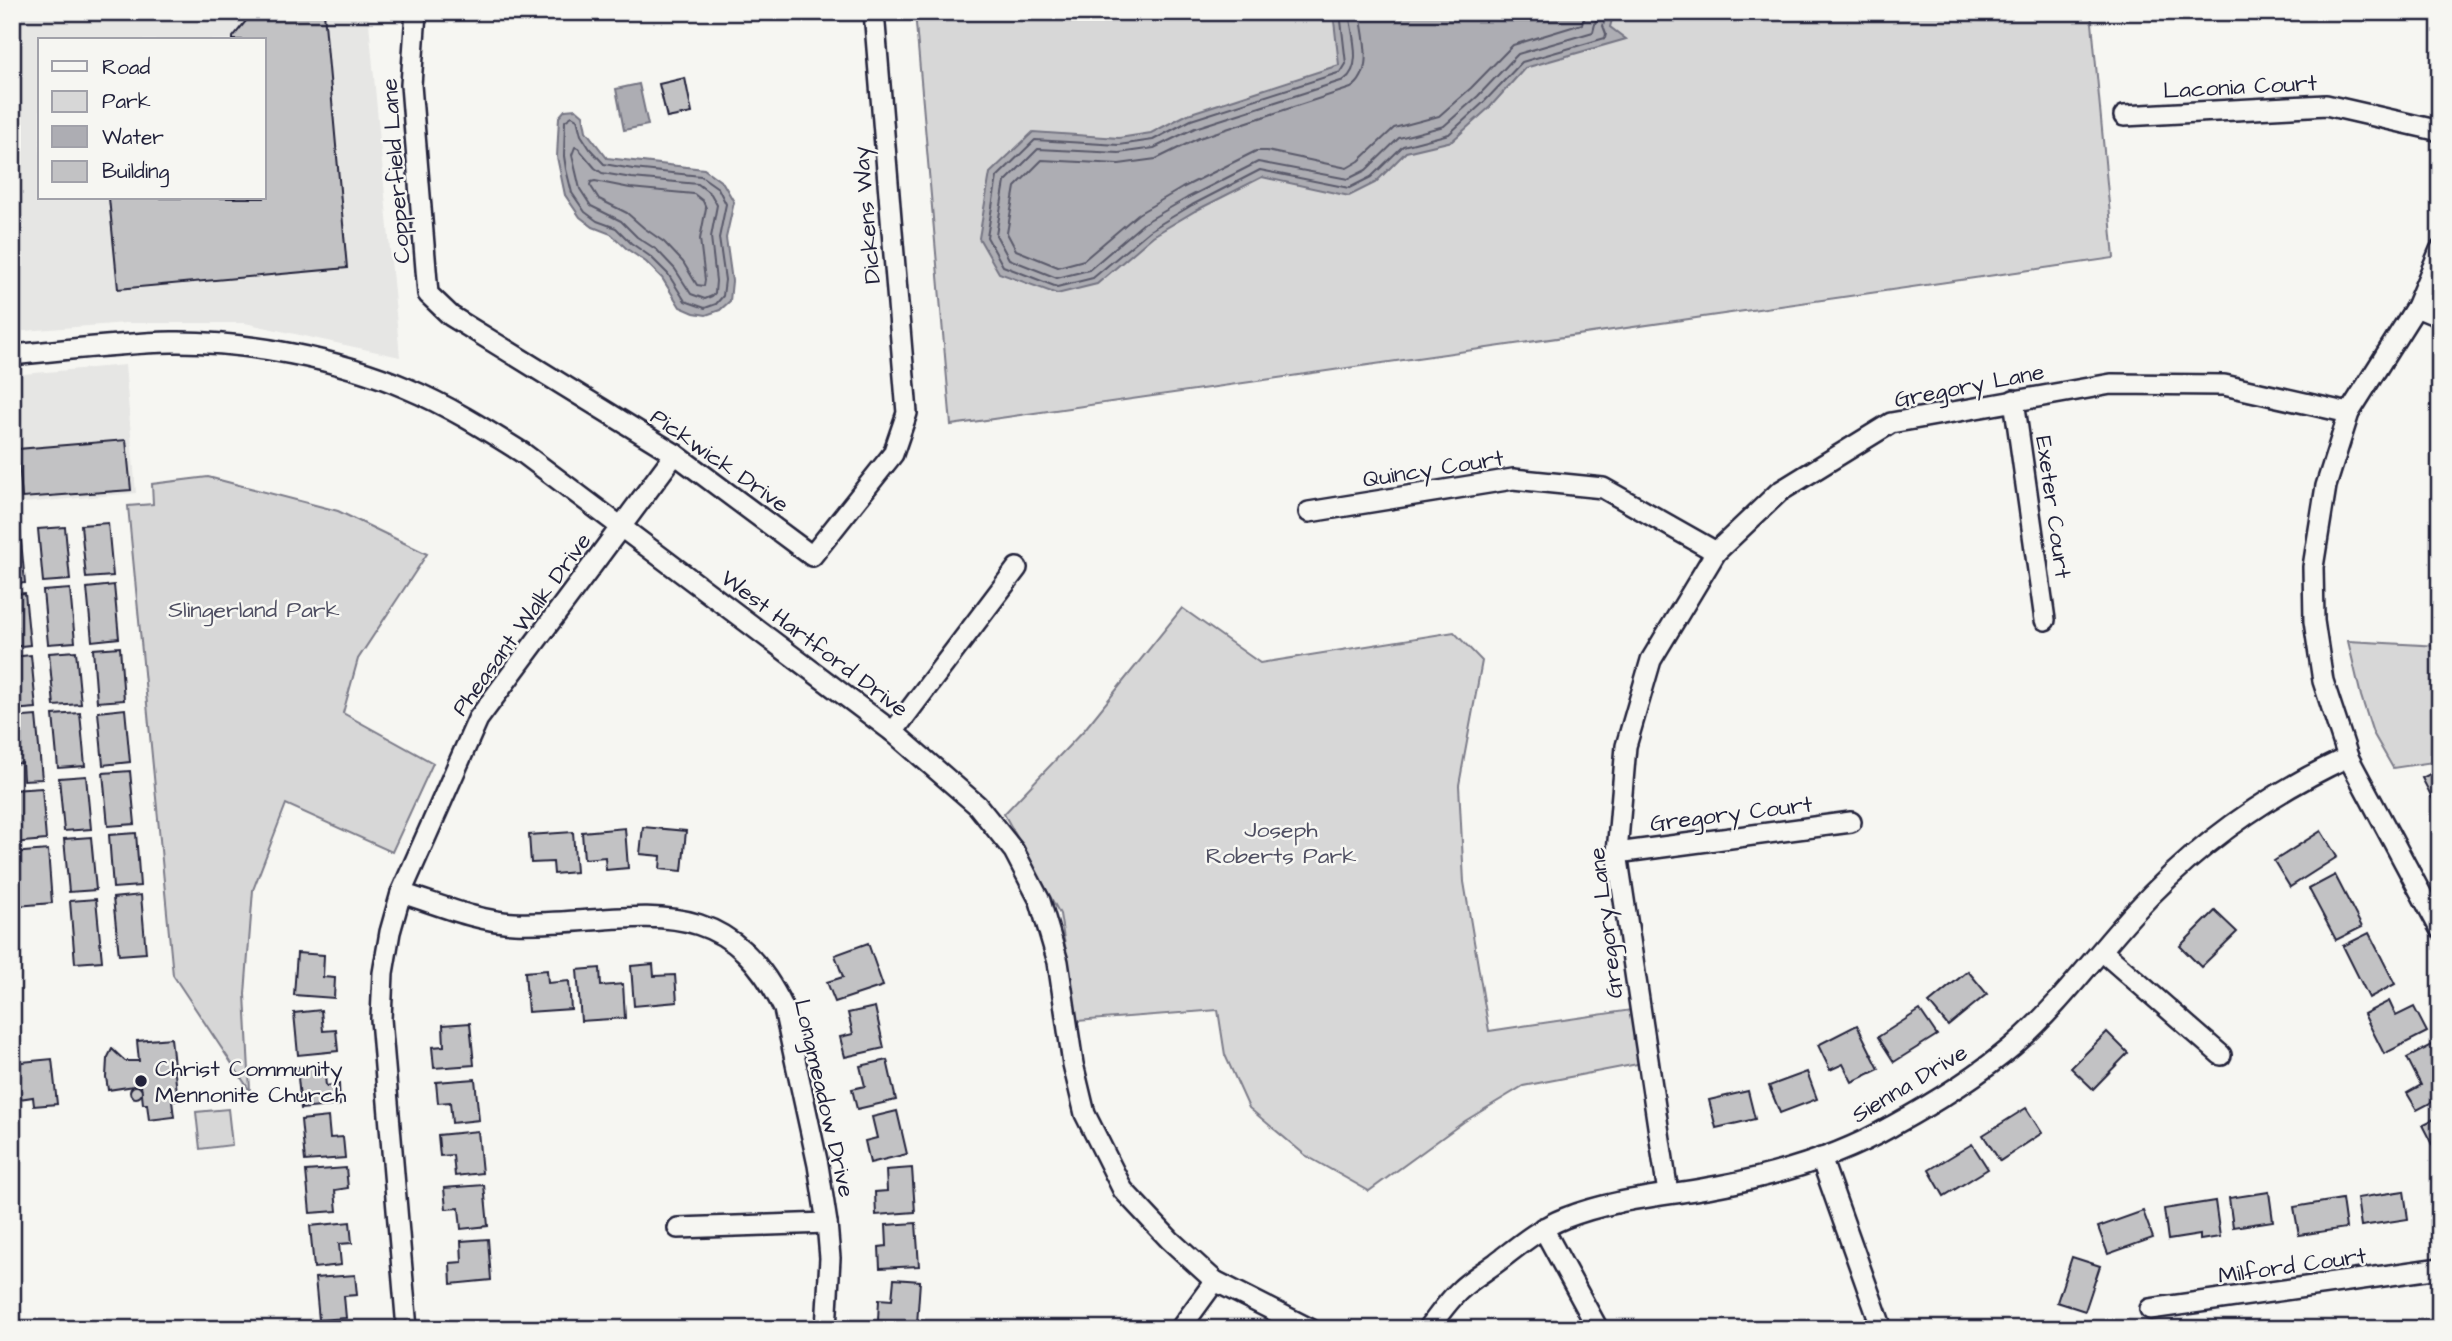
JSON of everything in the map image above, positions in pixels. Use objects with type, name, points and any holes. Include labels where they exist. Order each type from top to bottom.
[{"type":"street","name":"Copperfield Lane","points":[[416,12],[411,85],[428,294],[450,317]]},
{"type":"street","name":"Dickens Way","points":[[874,12],[907,413]]},
{"type":"street","name":"Laconia Court","points":[[2124,116],[2326,105],[2440,131]]},
{"type":"street","points":[[2440,250],[2416,307],[2350,413],[2326,486],[2313,567],[2314,621],[2323,681],[2348,757],[2440,929]]},
{"type":"street","points":[[2416,307],[2440,317]]},
{"type":"street","name":"Pickwick Drive","points":[[450,317],[675,454],[812,556],[893,454],[907,413]]},
{"type":"street","name":"West Hartford Drive","points":[[12,355],[140,343],[230,344],[342,366],[405,387],[480,425],[523,453],[893,732],[977,805],[1014,851],[1040,901],[1058,962],[1073,1065],[1085,1114],[1123,1190],[1170,1240],[1215,1282],[1310,1329]]},
{"type":"street","name":"Gregory Lane","points":[[1668,1193],[1617,853],[1626,746],[1651,660],[1716,552],[1779,492],[1891,423],[2111,384],[2224,385],[2350,413]]},
{"type":"street","name":"Exeter Court","points":[[2014,400],[2045,620]]},
{"type":"street","name":"Pheasant Walk Drive","points":[[407,1329],[381,1019],[383,973],[401,892],[478,719],[675,454]]},
{"type":"street","name":"Quincy Court","points":[[1309,512],[1513,479],[1602,488],[1716,552]]},
{"type":"street","points":[[893,732],[1017,568]]},
{"type":"street","name":"Sienna Drive","points":[[1428,1329],[1459,1290],[1544,1228],[1590,1209],[1730,1183],[1821,1158],[1889,1128],[1978,1073],[2049,1011],[2164,882],[2233,823],[2285,789],[2348,757]]},
{"type":"street","name":"Gregory Court","points":[[1617,853],[1851,822]]},
{"type":"street","name":"Longmeadow Drive","points":[[401,892],[474,917],[495,921],[545,922],[663,916],[695,923],[717,933],[736,946],[761,970],[784,1009],[818,1166],[830,1258],[825,1329]]},
{"type":"street","points":[[2102,951],[2221,1055]]},
{"type":"street","points":[[1821,1158],[1882,1329]]},
{"type":"street","points":[[678,1228],[827,1223]]},
{"type":"street","points":[[1544,1228],[1598,1329]]},
{"type":"street","name":"Milford Court","points":[[2150,1309],[2440,1268]]},
{"type":"street","points":[[1180,1329],[1215,1282]]},
{"type":"shaded area","points":[[12,12],[368,12],[400,357],[245,323],[126,323],[12,332]]},
{"type":"shaded area","points":[[125,365],[136,493],[12,504],[12,375]]},
{"type":"green space","points":[[915,12],[2091,12],[2114,258],[951,425]]},
{"type":"green space","name":"Slingerland Park","points":[[208,477],[338,511],[427,554],[358,659],[343,713],[433,763],[392,852],[286,804],[253,890],[245,994],[250,1091],[173,975],[128,506],[153,504],[152,484]]},
{"type":"green space","name":"Joseph Roberts Park","points":[[1182,608],[1260,663],[1454,632],[1482,661],[1459,785],[1464,882],[1489,1031],[1631,1010],[1648,1062],[1523,1086],[1465,1121],[1369,1191],[1305,1155],[1249,1108],[1225,1055],[1218,1010],[1077,1021],[1060,914],[1004,814],[1085,729]]},
{"type":"green space","points":[[2348,641],[2440,646],[2440,761],[2393,768],[2373,733]]},
{"type":"green space","points":[[228,1109],[232,1145],[200,1149],[196,1112]]},
{"type":"water","points":[[1333,12],[1614,12],[1610,27],[1626,39],[1525,68],[1490,107],[1452,141],[1406,152],[1375,183],[1349,196],[1262,177],[1153,236],[1097,284],[1057,294],[999,273],[979,238],[990,173],[1033,132],[1119,138],[1151,133],[1188,114],[1339,65]]},
{"type":"water","points":[[639,84],[648,125],[624,130],[616,89]]},
{"type":"water","points":[[576,109],[583,115],[586,131],[607,158],[704,169],[723,183],[734,202],[726,238],[732,281],[730,301],[720,310],[706,315],[680,307],[662,278],[646,262],[611,234],[593,227],[580,217],[565,195],[557,157],[559,117],[565,110]]},
{"type":"building","points":[[250,12],[324,12],[347,268],[118,289],[109,200],[266,200],[266,38],[233,38],[250,16]]},
{"type":"building","points":[[685,78],[692,113],[667,118],[659,84]]},
{"type":"building","points":[[126,440],[131,490],[22,498],[18,449]]},
{"type":"building","points":[[108,523],[113,576],[86,578],[81,525]]},
{"type":"building","points":[[65,527],[70,580],[43,582],[38,529]]},
{"type":"building","points":[[20,530],[25,583],[12,584],[12,531]]},
{"type":"building","points":[[114,585],[119,638],[92,641],[87,588]]},
{"type":"building","points":[[70,589],[75,642],[48,644],[43,591]]},
{"type":"building","points":[[25,593],[30,645],[12,647],[12,594]]},
{"type":"building","points":[[120,647],[124,700],[97,702],[93,649]]},
{"type":"building","points":[[76,651],[81,704],[54,706],[49,653]]},
{"type":"building","points":[[31,655],[36,708],[12,710],[12,657]]},
{"type":"building","points":[[125,709],[130,762],[103,765],[98,712]]},
{"type":"building","points":[[80,713],[85,766],[58,768],[53,715]]},
{"type":"building","points":[[36,716],[42,779],[23,780],[22,763],[12,764],[12,718]]},
{"type":"building","points":[[2440,769],[2440,813],[2422,778]]},
{"type":"building","points":[[130,771],[135,824],[108,826],[103,773]]},
{"type":"building","points":[[86,776],[91,829],[64,831],[59,778]]},
{"type":"building","points":[[42,788],[46,840],[12,843],[12,790]]},
{"type":"building","points":[[643,827],[686,831],[682,871],[660,869],[661,856],[640,854]]},
{"type":"building","points":[[625,828],[628,868],[606,870],[605,857],[584,859],[582,832]]},
{"type":"building","points":[[2321,831],[2337,857],[2290,887],[2274,861]]},
{"type":"building","points":[[573,832],[576,872],[554,874],[553,862],[531,863],[529,835]]},
{"type":"building","points":[[136,833],[140,886],[113,888],[109,835]]},
{"type":"building","points":[[91,837],[96,890],[69,892],[64,839]]},
{"type":"building","points":[[48,850],[52,903],[17,906],[12,853]]},
{"type":"building","points":[[2335,875],[2362,927],[2336,940],[2309,889]]},
{"type":"building","points":[[141,895],[146,953],[119,955],[113,898]]},
{"type":"building","points":[[96,899],[102,961],[75,963],[70,901]]},
{"type":"building","points":[[2215,911],[2237,932],[2201,967],[2180,946]]},
{"type":"building","points":[[2369,933],[2395,984],[2369,998],[2343,946]]},
{"type":"building","points":[[868,943],[883,986],[835,1002],[827,982],[843,977],[835,955]]},
{"type":"building","points":[[297,953],[324,955],[323,977],[335,978],[334,998],[294,995]]},
{"type":"building","points":[[653,964],[654,976],[675,975],[677,1002],[634,1006],[631,966]]},
{"type":"building","points":[[600,968],[601,986],[623,984],[625,1018],[581,1021],[577,970]]},
{"type":"building","points":[[547,970],[548,983],[569,981],[571,1009],[528,1012],[525,972]]},
{"type":"building","points":[[1968,971],[1987,994],[1948,1026],[1929,1003]]},
{"type":"building","points":[[2389,1001],[2396,1016],[2414,1007],[2427,1032],[2384,1054],[2364,1014]]},
{"type":"building","points":[[875,1007],[884,1048],[845,1057],[840,1037],[853,1034],[848,1013]]},
{"type":"building","points":[[321,1010],[323,1031],[336,1030],[338,1051],[298,1055],[294,1013]]},
{"type":"building","points":[[1920,1010],[1937,1035],[1894,1062],[1878,1037]]},
{"type":"building","points":[[470,1023],[474,1065],[434,1068],[432,1047],[444,1046],[443,1025]]},
{"type":"building","points":[[1857,1025],[1879,1069],[1852,1082],[1843,1064],[1830,1070],[1818,1045]]},
{"type":"building","points":[[2107,1032],[2128,1053],[2093,1089],[2071,1068]]},
{"type":"building","name":"Christ Community Mennonite Church","points":[[171,1038],[178,1101],[172,1101],[174,1117],[149,1120],[147,1104],[143,1104],[141,1085],[108,1090],[107,1059],[112,1049],[125,1061],[139,1061],[137,1041]]},
{"type":"building","points":[[2434,1044],[2440,1054],[2440,1098],[2417,1110],[2407,1093],[2421,1085],[2407,1058]]},
{"type":"building","points":[[52,1059],[57,1104],[34,1106],[33,1097],[12,1100],[12,1063]]},
{"type":"building","points":[[887,1060],[896,1100],[857,1109],[852,1089],[865,1086],[860,1066]]},
{"type":"building","points":[[324,1065],[326,1086],[339,1084],[340,1105],[301,1109],[297,1067]]},
{"type":"building","points":[[1807,1072],[1817,1099],[1780,1113],[1769,1086]]},
{"type":"building","points":[[475,1079],[479,1120],[452,1123],[450,1102],[438,1103],[436,1082]]},
{"type":"building","points":[[136,1086],[142,1092],[136,1098],[130,1092]]},
{"type":"building","points":[[1748,1091],[1755,1119],[1716,1128],[1709,1100]]},
{"type":"building","points":[[2026,1108],[2042,1133],[2000,1161],[1983,1135]]},
{"type":"building","points":[[897,1111],[907,1154],[870,1163],[865,1141],[877,1138],[872,1117]]},
{"type":"building","points":[[2440,1116],[2440,1160],[2422,1125]]},
{"type":"building","points":[[328,1117],[330,1138],[343,1137],[345,1158],[305,1161],[301,1120]]},
{"type":"building","points":[[478,1131],[482,1173],[455,1176],[453,1155],[440,1156],[438,1135]]},
{"type":"building","points":[[1972,1144],[1988,1169],[1944,1196],[1929,1170]]},
{"type":"building","points":[[346,1168],[348,1188],[335,1190],[337,1211],[310,1213],[306,1171]]},
{"type":"building","points":[[912,1168],[915,1212],[876,1215],[875,1192],[887,1191],[886,1170]]},
{"type":"building","points":[[484,1185],[488,1226],[461,1229],[459,1208],[446,1209],[444,1188]]},
{"type":"building","points":[[2404,1191],[2408,1219],[2361,1226],[2357,1198]]},
{"type":"building","points":[[2269,1192],[2273,1221],[2233,1227],[2229,1198]]},
{"type":"building","points":[[2342,1199],[2346,1228],[2299,1235],[2294,1207]]},
{"type":"building","points":[[2215,1201],[2220,1237],[2200,1240],[2200,1235],[2168,1240],[2164,1209]]},
{"type":"building","points":[[2143,1211],[2153,1238],[2108,1254],[2098,1227]]},
{"type":"building","points":[[350,1222],[352,1243],[339,1244],[341,1265],[314,1268],[310,1226]]},
{"type":"building","points":[[916,1223],[919,1266],[880,1268],[879,1247],[887,1246],[886,1225]]},
{"type":"building","points":[[488,1239],[491,1280],[451,1284],[450,1263],[462,1262],[461,1241]]},
{"type":"building","points":[[2072,1257],[2100,1266],[2085,1311],[2057,1302]]},
{"type":"building","points":[[355,1275],[357,1295],[344,1296],[346,1318],[319,1320],[315,1278]]},
{"type":"building","points":[[894,1279],[920,1281],[917,1324],[878,1321],[879,1299],[892,1300]]},
{"type":"building","points":[[2412,1325],[2413,1329],[2385,1329]]},
{"type":"place","name":"Christ Community Mennonite Church","points":[[141,1081]]}]
